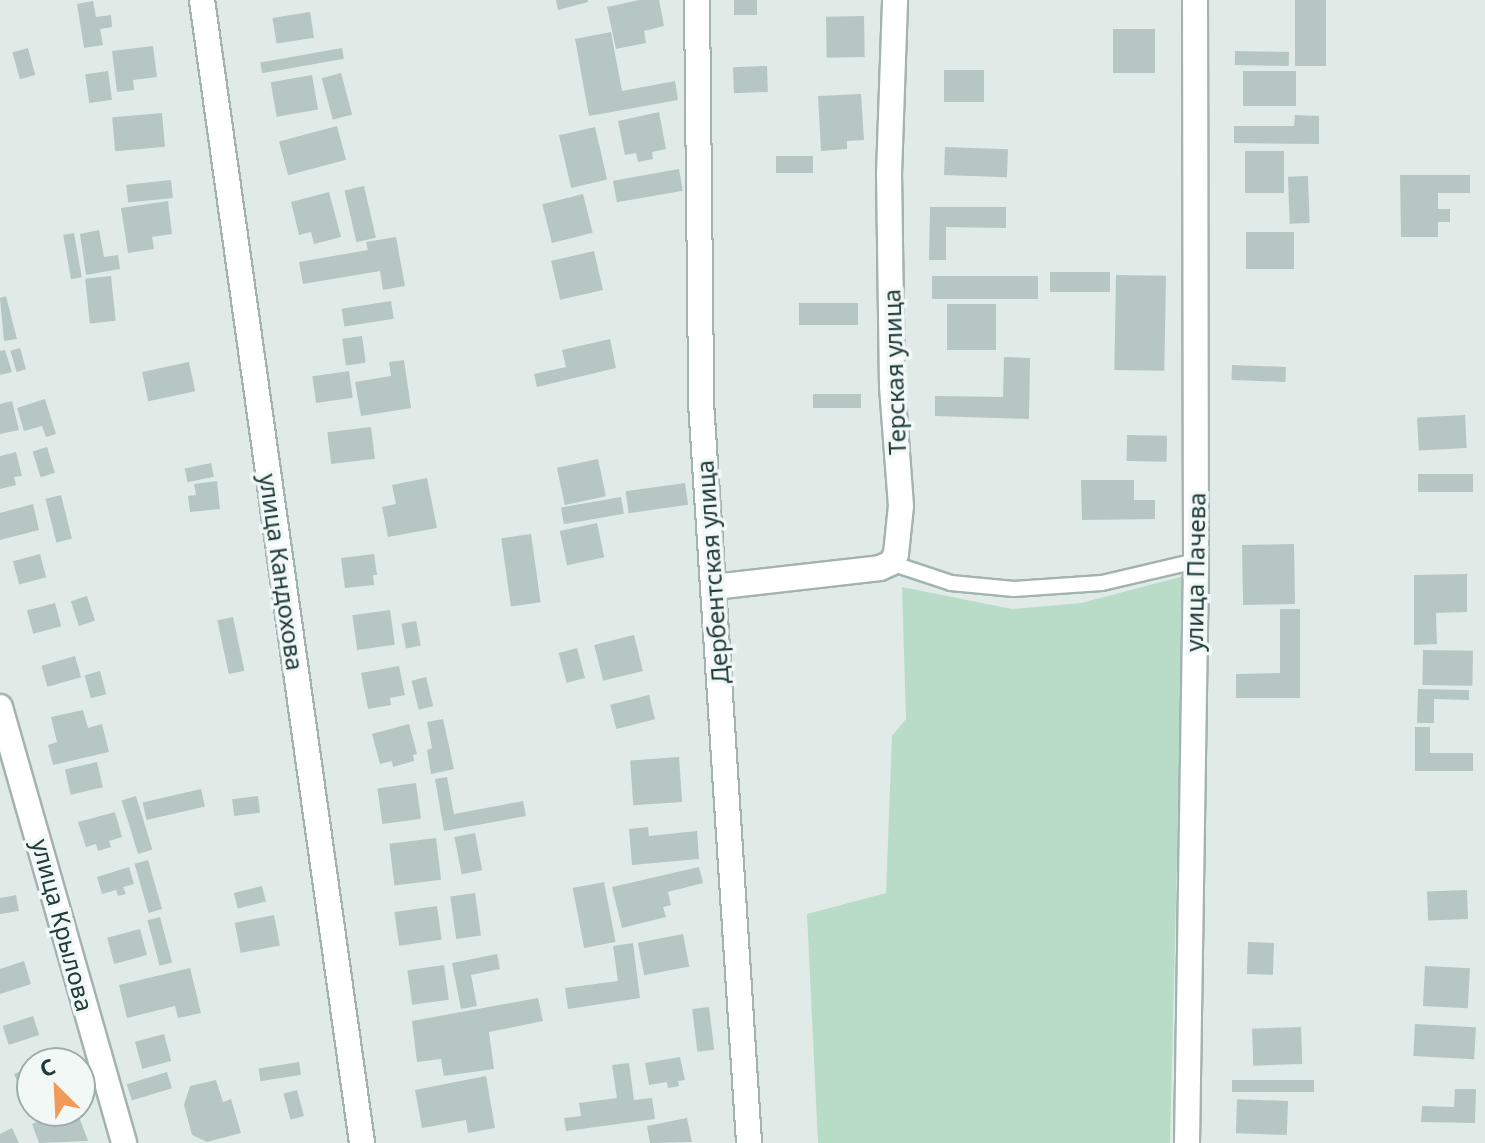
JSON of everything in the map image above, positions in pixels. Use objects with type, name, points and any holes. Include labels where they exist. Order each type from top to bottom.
[{"type":"street","name":"улица Кандохова","points":[[202,0],[362,1143]]},
{"type":"street","name":"Дербентская улица","points":[[697,0],[701,402],[749,1143]]},
{"type":"street","name":"Терская улица","points":[[891,563],[900,538],[901,506],[892,386],[889,174],[895,0]]},
{"type":"street","name":"улица Пачева","points":[[1187,1143],[1196,561],[1195,0]]},
{"type":"street","points":[[714,587],[807,574],[869,570],[891,563]]},
{"type":"street","name":"улица Крылова","points":[[0,707],[124,1143]]},
{"type":"lane","points":[[891,563],[951,583],[1014,589],[1102,583],[1196,561]]},
{"type":"green space","points":[[1184,576],[1170,1143],[818,1143],[807,914],[886,893],[892,736],[906,719],[902,587],[1012,609],[1081,603]]},
{"type":"building","points":[[556,0],[588,0],[588,2],[558,10]]},
{"type":"building","points":[[639,0],[659,0],[664,26],[644,31],[646,43],[616,49],[607,7]]},
{"type":"building","points":[[734,0],[757,0],[757,15],[734,15]]},
{"type":"building","points":[[1295,0],[1326,0],[1326,66],[1295,66]]},
{"type":"building","points":[[93,1],[96,17],[111,15],[112,27],[100,29],[103,45],[84,48],[77,4]]},
{"type":"building","points":[[310,12],[314,38],[277,44],[272,18]]},
{"type":"building","points":[[864,16],[865,57],[827,58],[826,17]]},
{"type":"building","points":[[1113,29],[1155,29],[1155,73],[1113,73]]},
{"type":"building","points":[[611,32],[622,91],[675,81],[678,100],[589,116],[575,39]]},
{"type":"building","points":[[153,46],[157,77],[133,80],[134,90],[117,92],[112,51]]},
{"type":"building","points":[[28,48],[35,75],[20,79],[13,52]]},
{"type":"building","points":[[342,48],[344,59],[262,73],[260,62]]},
{"type":"building","points":[[1235,51],[1289,52],[1289,66],[1235,65]]},
{"type":"building","points":[[767,66],[768,92],[734,93],[733,67]]},
{"type":"building","points":[[944,70],[984,70],[984,102],[944,102]]},
{"type":"building","points":[[108,71],[112,100],[89,103],[85,74]]},
{"type":"building","points":[[1243,71],[1296,71],[1296,106],[1243,106]]},
{"type":"building","points":[[341,73],[352,115],[333,120],[322,78]]},
{"type":"building","points":[[312,75],[318,109],[277,117],[271,82]]},
{"type":"building","points":[[861,94],[864,140],[847,141],[847,149],[821,151],[818,96]]},
{"type":"building","points":[[659,112],[666,149],[652,152],[653,159],[638,162],[636,153],[625,155],[618,121]]},
{"type":"building","points":[[162,113],[165,147],[115,151],[112,117]]},
{"type":"building","points":[[1295,115],[1319,116],[1319,144],[1234,143],[1234,126],[1294,126]]},
{"type":"building","points":[[337,126],[346,160],[288,175],[279,142]]},
{"type":"building","points":[[595,127],[607,180],[571,188],[559,135]]},
{"type":"building","points":[[945,147],[1008,149],[1007,177],[944,175]]},
{"type":"building","points":[[1245,151],[1284,151],[1284,193],[1245,193]]},
{"type":"building","points":[[776,156],[813,156],[813,173],[776,173]]},
{"type":"building","points":[[679,169],[683,191],[617,202],[613,181]]},
{"type":"building","points":[[1400,175],[1470,175],[1470,193],[1438,193],[1438,209],[1450,209],[1450,222],[1438,222],[1438,237],[1401,237]]},
{"type":"building","points":[[1308,176],[1310,223],[1290,224],[1288,177]]},
{"type":"building","points":[[171,180],[173,198],[128,203],[126,185]]},
{"type":"building","points":[[364,186],[376,238],[356,242],[345,190]]},
{"type":"building","points":[[329,192],[341,237],[314,244],[311,232],[299,235],[291,202]]},
{"type":"building","points":[[583,194],[593,233],[552,243],[542,204]]},
{"type":"building","points":[[168,201],[172,234],[152,237],[154,249],[128,253],[121,208]]},
{"type":"building","points":[[930,207],[1006,207],[1006,228],[946,227],[946,260],[929,260]]},
{"type":"building","points":[[99,230],[104,257],[118,255],[120,269],[86,275],[80,234]]},
{"type":"building","points":[[1246,232],[1294,232],[1294,269],[1246,269]]},
{"type":"building","points":[[74,233],[82,277],[71,279],[63,235]]},
{"type":"building","points":[[396,237],[405,286],[383,290],[380,271],[303,284],[299,262],[368,250],[366,242]]},
{"type":"building","points":[[594,251],[603,290],[560,300],[551,261]]},
{"type":"building","points":[[1050,272],[1110,272],[1110,292],[1050,292]]},
{"type":"building","points":[[1116,275],[1166,276],[1164,371],[1114,370]]},
{"type":"building","points":[[111,276],[116,321],[90,323],[85,279]]},
{"type":"building","points":[[932,276],[1038,276],[1038,299],[932,299]]},
{"type":"building","points":[[6,296],[17,339],[4,341],[0,298]]},
{"type":"building","points":[[391,301],[394,319],[344,327],[342,309]]},
{"type":"building","points":[[799,303],[858,303],[858,325],[799,325]]},
{"type":"building","points":[[947,304],[996,304],[996,350],[947,350]]},
{"type":"building","points":[[362,336],[366,363],[346,366],[342,339]]},
{"type":"building","points":[[610,339],[616,368],[537,387],[534,374],[566,367],[562,350]]},
{"type":"building","points":[[20,348],[26,369],[16,372],[10,351]]},
{"type":"building","points":[[5,350],[12,372],[0,375],[0,351]]},
{"type":"building","points":[[1004,357],[1030,358],[1029,419],[935,416],[935,396],[1003,397]]},
{"type":"building","points":[[404,360],[411,408],[361,416],[355,382],[391,376],[389,362]]},
{"type":"building","points":[[189,362],[195,391],[148,401],[142,372]]},
{"type":"building","points":[[1232,365],[1286,367],[1285,382],[1231,380]]},
{"type":"building","points":[[349,371],[353,398],[316,403],[312,376]]},
{"type":"building","points":[[813,394],[861,394],[861,408],[813,408]]},
{"type":"building","points":[[45,399],[56,434],[46,437],[42,426],[24,431],[17,408]]},
{"type":"building","points":[[12,401],[19,430],[0,434],[0,404]]},
{"type":"building","points":[[1465,415],[1467,448],[1419,450],[1417,418]]},
{"type":"building","points":[[371,427],[375,459],[331,464],[327,432]]},
{"type":"building","points":[[1127,435],[1167,436],[1167,462],[1127,461]]},
{"type":"building","points":[[47,447],[55,473],[41,477],[33,451]]},
{"type":"building","points":[[16,452],[22,476],[14,477],[16,485],[0,489],[0,456]]},
{"type":"building","points":[[598,459],[606,496],[565,505],[557,468]]},
{"type":"building","points":[[211,463],[214,477],[188,482],[185,469]]},
{"type":"building","points":[[1418,474],[1473,474],[1473,492],[1418,492]]},
{"type":"building","points":[[427,478],[437,528],[388,537],[382,507],[396,504],[392,485]]},
{"type":"building","points":[[1081,480],[1134,480],[1134,500],[1155,500],[1155,519],[1082,520]]},
{"type":"building","points":[[217,481],[220,509],[190,512],[188,496],[196,495],[194,484]]},
{"type":"building","points":[[685,483],[688,505],[629,513],[626,491]]},
{"type":"building","points":[[61,495],[72,539],[56,543],[45,499]]},
{"type":"building","points":[[621,497],[624,514],[564,524],[561,508]]},
{"type":"building","points":[[33,504],[39,530],[0,540],[0,513]]},
{"type":"building","points":[[597,523],[604,557],[567,565],[560,531]]},
{"type":"building","points":[[531,534],[541,602],[511,607],[501,538]]},
{"type":"building","points":[[1294,544],[1295,604],[1243,605],[1242,545]]},
{"type":"building","points":[[40,554],[46,577],[19,584],[13,561]]},
{"type":"building","points":[[374,554],[377,575],[373,575],[374,585],[345,588],[341,558]]},
{"type":"building","points":[[1467,574],[1467,612],[1436,613],[1437,644],[1414,645],[1414,575]]},
{"type":"building","points":[[87,596],[95,621],[79,626],[71,601]]},
{"type":"building","points":[[55,603],[61,626],[33,634],[27,611]]},
{"type":"building","points":[[1280,609],[1300,609],[1300,698],[1236,698],[1236,674],[1280,673]]},
{"type":"building","points":[[390,610],[395,645],[357,650],[352,615]]},
{"type":"building","points":[[233,617],[244,671],[229,674],[217,620]]},
{"type":"building","points":[[416,621],[421,646],[406,648],[401,624]]},
{"type":"building","points":[[634,635],[643,671],[603,681],[594,645]]},
{"type":"building","points":[[577,648],[585,678],[567,683],[559,653]]},
{"type":"building","points":[[1423,650],[1473,651],[1472,686],[1422,685]]},
{"type":"building","points":[[75,656],[81,677],[47,687],[41,666]]},
{"type":"building","points":[[399,666],[405,695],[390,698],[391,705],[368,709],[361,673]]},
{"type":"building","points":[[100,671],[106,694],[91,698],[85,675]]},
{"type":"building","points":[[426,677],[433,706],[419,710],[411,681]]},
{"type":"building","points":[[1418,689],[1469,690],[1469,700],[1434,699],[1434,723],[1417,723]]},
{"type":"building","points":[[649,695],[655,719],[616,729],[610,705]]},
{"type":"building","points":[[83,710],[88,728],[102,724],[109,752],[53,765],[48,745],[57,742],[51,717]]},
{"type":"building","points":[[443,719],[454,769],[431,774],[427,750],[432,748],[427,722]]},
{"type":"building","points":[[409,724],[417,754],[413,755],[414,761],[393,767],[392,761],[380,764],[372,734]]},
{"type":"building","points":[[1415,727],[1430,727],[1430,753],[1473,753],[1473,771],[1415,771]]},
{"type":"building","points":[[679,757],[682,802],[633,805],[630,760]]},
{"type":"building","points":[[97,762],[103,787],[71,795],[65,769]]},
{"type":"building","points":[[447,777],[454,814],[523,801],[526,816],[444,831],[435,779]]},
{"type":"building","points":[[416,783],[421,819],[382,824],[377,788]]},
{"type":"building","points":[[201,789],[205,807],[147,820],[143,802]]},
{"type":"building","points":[[136,796],[152,850],[138,854],[122,800]]},
{"type":"building","points":[[258,796],[260,813],[234,816],[232,799]]},
{"type":"building","points":[[115,812],[122,837],[109,841],[111,847],[98,851],[96,844],[86,847],[78,822]]},
{"type":"building","points":[[648,827],[649,836],[697,831],[699,859],[632,865],[629,829]]},
{"type":"building","points":[[475,833],[482,870],[462,874],[454,837]]},
{"type":"building","points":[[436,838],[441,880],[394,885],[389,844]]},
{"type":"building","points":[[148,860],[162,909],[149,913],[135,864]]},
{"type":"building","points":[[129,867],[134,884],[123,887],[126,894],[118,896],[116,890],[102,894],[97,877]]},
{"type":"building","points":[[699,867],[703,883],[668,892],[671,905],[663,907],[666,917],[622,928],[612,887]]},
{"type":"building","points":[[604,882],[616,942],[584,948],[573,888]]},
{"type":"building","points":[[262,886],[266,902],[238,909],[234,893]]},
{"type":"building","points":[[1467,890],[1468,919],[1428,920],[1427,891]]},
{"type":"building","points":[[475,893],[481,936],[456,939],[450,896]]},
{"type":"building","points":[[16,895],[19,911],[0,914],[0,898]]},
{"type":"building","points":[[437,906],[442,940],[399,946],[394,912]]},
{"type":"building","points":[[274,915],[280,945],[241,953],[235,923]]},
{"type":"building","points":[[160,917],[172,962],[160,966],[147,920]]},
{"type":"building","points":[[140,929],[147,955],[114,964],[107,938]]},
{"type":"building","points":[[683,934],[689,966],[644,975],[638,943]]},
{"type":"building","points":[[1248,942],[1274,943],[1273,975],[1247,974]]},
{"type":"building","points":[[633,943],[640,998],[568,1009],[565,988],[618,981],[613,946]]},
{"type":"building","points":[[497,954],[500,969],[471,975],[477,1006],[461,1009],[452,963]]},
{"type":"building","points":[[24,961],[31,984],[0,994],[0,969]]},
{"type":"building","points":[[444,965],[449,1000],[412,1005],[407,970]]},
{"type":"building","points":[[1425,966],[1470,968],[1468,1008],[1423,1006]]},
{"type":"building","points":[[190,968],[201,1013],[178,1018],[175,1006],[127,1018],[119,985]]},
{"type":"building","points":[[538,998],[543,1021],[489,1032],[494,1069],[444,1076],[441,1059],[417,1062],[412,1021]]},
{"type":"building","points":[[709,1007],[714,1050],[697,1052],[692,1009]]},
{"type":"building","points":[[33,1016],[39,1035],[9,1045],[3,1026]]},
{"type":"building","points":[[1415,1024],[1476,1027],[1474,1059],[1413,1056]]},
{"type":"building","points":[[1301,1027],[1302,1064],[1253,1066],[1252,1029]]},
{"type":"building","points":[[164,1034],[171,1061],[142,1069],[135,1042]]},
{"type":"building","points":[[680,1057],[685,1080],[678,1081],[679,1086],[668,1088],[667,1082],[649,1085],[645,1063]]},
{"type":"building","points":[[299,1062],[301,1075],[261,1081],[259,1068]]},
{"type":"building","points":[[629,1063],[634,1100],[652,1098],[655,1119],[566,1131],[564,1118],[581,1116],[579,1103],[617,1098],[612,1065]]},
{"type":"building","points":[[167,1072],[172,1088],[132,1101],[127,1084]]},
{"type":"building","points":[[486,1076],[495,1128],[468,1133],[466,1120],[422,1128],[415,1090]]},
{"type":"building","points":[[216,1080],[223,1102],[231,1099],[241,1133],[207,1142],[192,1135],[184,1105],[190,1086]]},
{"type":"building","points":[[1232,1080],[1314,1080],[1314,1092],[1232,1092]]},
{"type":"building","points":[[1455,1089],[1476,1089],[1475,1123],[1421,1122],[1422,1106],[1454,1107]]},
{"type":"building","points":[[297,1090],[304,1116],[290,1120],[283,1094]]},
{"type":"building","points":[[1237,1099],[1288,1101],[1287,1135],[1236,1133]]},
{"type":"building","points":[[687,1118],[692,1142],[650,1143],[647,1126]]},
{"type":"building","points":[[33,1127],[83,1127],[88,1141],[39,1143]]},
{"type":"building","points":[[12,1128],[19,1143],[0,1143],[0,1134]]}]
